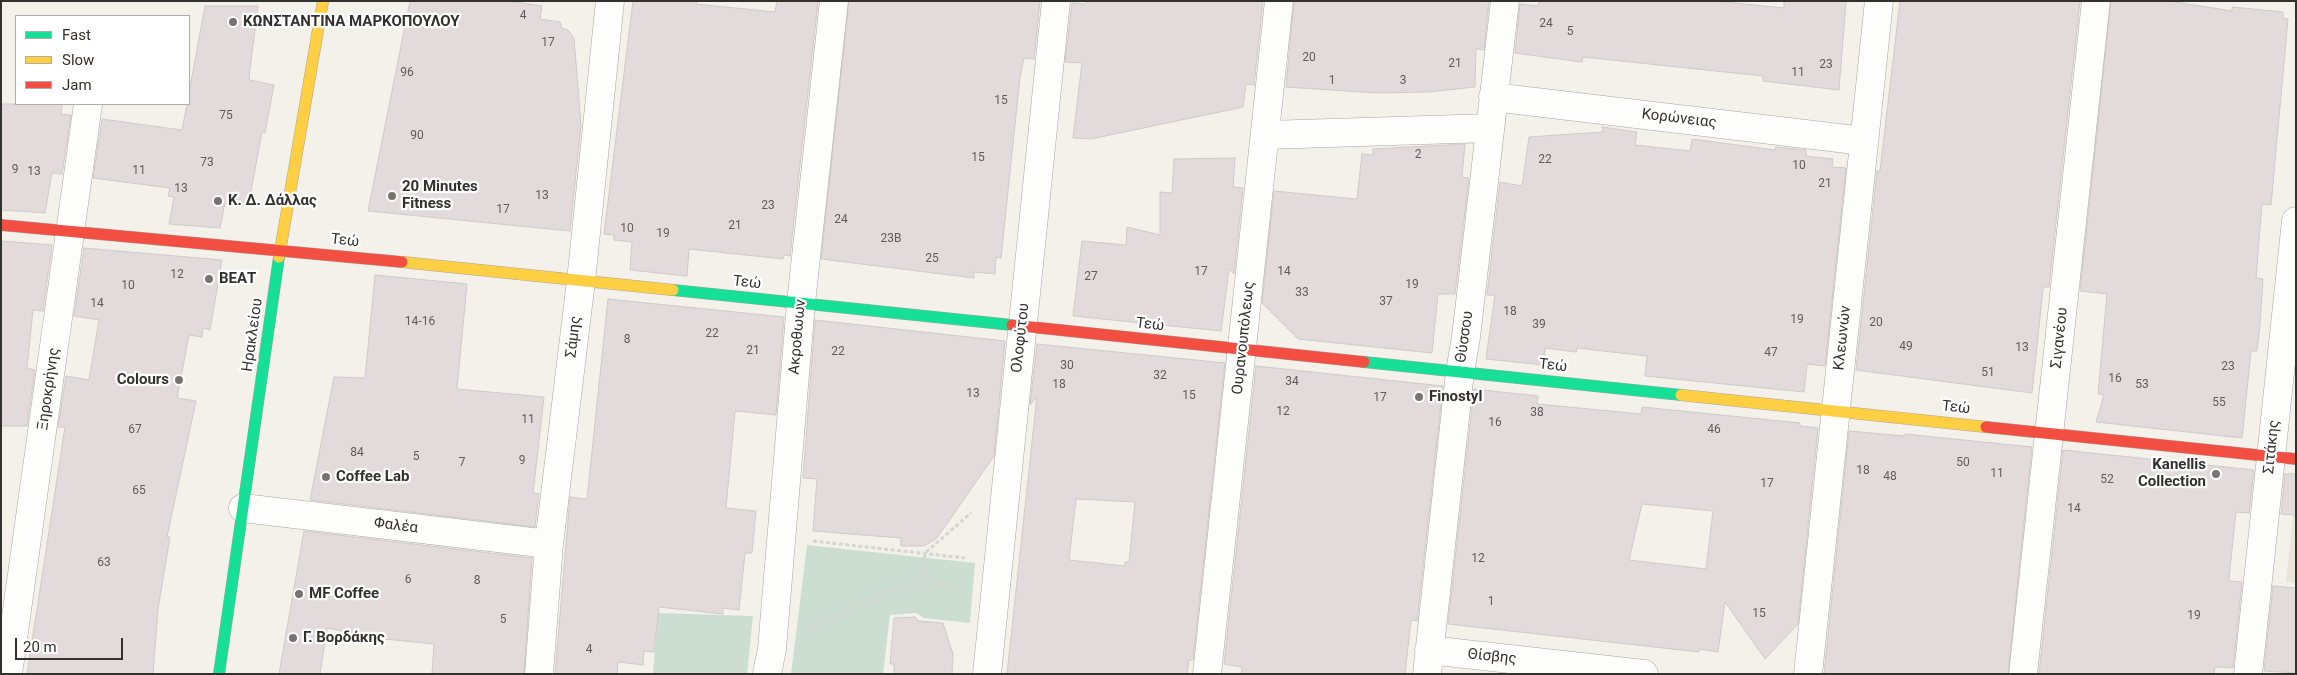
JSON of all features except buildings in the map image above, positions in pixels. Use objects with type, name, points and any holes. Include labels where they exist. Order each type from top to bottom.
[{"type":"street","name":"Ηρακλείου","points":[[219,674],[280,249],[323,1]]},
{"type":"street","name":"Σάμης","points":[[538,674],[549,544],[581,281],[610,1]]},
{"type":"street","name":"Ακροθωων","points":[[769,661],[801,303],[834,1]]},
{"type":"street","name":"Ολοφύτου","points":[[987,674],[1056,1]]},
{"type":"street","name":"Ουρανουπόλεως","points":[[1207,674],[1279,1]]},
{"type":"street","name":"Θύσσου","points":[[1428,662],[1460,372],[1466,337],[1505,1]]},
{"type":"street","name":"Κλεωνών","points":[[1808,674],[1879,1]]},
{"type":"street","name":"Σιγανέου","points":[[2023,674],[2096,1]]},
{"type":"street","name":"Κορώνειας","points":[[1493,97],[1864,141]]},
{"type":"street","name":"Ξηροκρήνης","points":[[8,674],[88,105]]},
{"type":"street","points":[[1266,135],[1490,128]]},
{"type":"street","name":"Σιτάκης","points":[[2248,674],[2284,457],[2296,221]]},
{"type":"street","name":"Τεώ","points":[[1,225],[280,249],[2284,457]]},
{"type":"street","name":"Φαλέα","points":[[243,508],[549,544]]},
{"type":"street","name":"Θίσβης","points":[[1428,662],[1644,674]]},
{"type":"path","points":[[923,584],[925,553],[1006,482]]},
{"type":"path","points":[[780,537],[998,562]]},
{"type":"path","points":[[769,661],[888,591],[923,584],[996,590]]},
{"type":"shaded area","points":[[2290,472],[2296,473],[2296,583],[2286,582],[2293,515],[2286,515]]},
{"type":"green space","points":[[807,545],[975,563],[970,623],[924,618],[916,613],[890,615],[883,674],[791,674]]},
{"type":"green space","points":[[658,613],[753,616],[747,674],[653,674]]},
{"type":"traffic: fast","points":[[219,674],[279,257]]},
{"type":"traffic: fast","points":[[673,290],[1012,325]]},
{"type":"traffic: fast","points":[[1364,362],[1681,395]]},
{"type":"traffic: slow","points":[[279,257],[323,1]]},
{"type":"traffic: slow","points":[[402,262],[673,290]]},
{"type":"traffic: slow","points":[[1681,395],[1986,427]]},
{"type":"traffic: jam","points":[[1,225],[402,262]]},
{"type":"traffic: jam","points":[[1012,325],[1364,362]]},
{"type":"traffic: jam","points":[[1986,427],[2296,459]]},
{"type":"place","name":"ΚΩΝΣΤΑΝΤΙΝΑ ΜΑΡΚΟΠΟΥΛΟΥ","points":[[233,22]]},
{"type":"place","name":"20 Μinutes Fitness","points":[[392,196]]},
{"type":"place","name":"Κ. Δ. Δάλλας","points":[[218,201]]},
{"type":"place","name":"ΒΕΑΤ","points":[[209,279]]},
{"type":"place","name":"Colours","points":[[179,380]]},
{"type":"place","name":"Finostyl","points":[[1419,397]]},
{"type":"place","name":"Kanellis Collection","points":[[2216,474]]},
{"type":"place","name":"Coffee Lab","points":[[326,477]]},
{"type":"place","name":"MF Coffee","points":[[299,594]]},
{"type":"place","name":"Γ. Βορδάκης","points":[[293,638]]}]
